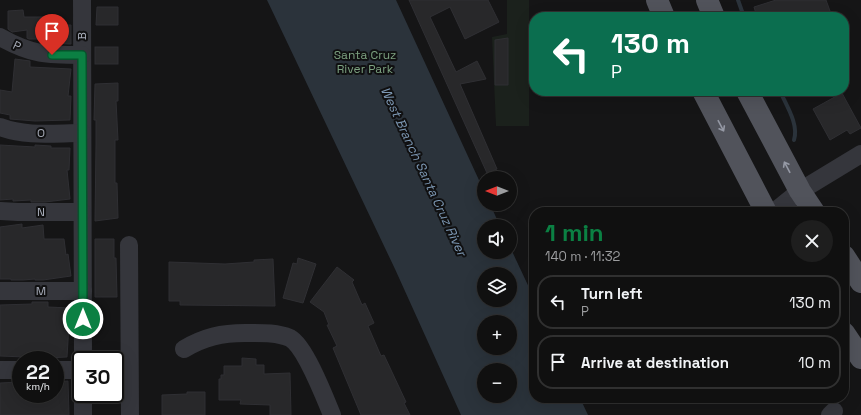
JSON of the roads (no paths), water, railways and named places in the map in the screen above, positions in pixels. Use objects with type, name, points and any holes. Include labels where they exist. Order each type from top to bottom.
[{"type":"main road","points":[[657,0],[662,12]]},
{"type":"main road","points":[[707,0],[712,12]]},
{"type":"main road","points":[[706,96],[763,207]]},
{"type":"main road","points":[[750,96],[800,191],[811,207]]},
{"type":"main road","points":[[849,264],[861,282]]},
{"type":"main road","points":[[849,340],[861,358]]},
{"type":"street","name":"B","points":[[82,0],[83,351]]},
{"type":"street","name":"P","points":[[0,37],[18,47],[33,52],[52,55],[82,55]]},
{"type":"street","name":"O","points":[[0,127],[18,132],[82,133]]},
{"type":"street","points":[[780,207],[800,191],[861,154]]},
{"type":"street","name":"N","points":[[0,211],[82,212]]},
{"type":"street","points":[[129,245],[130,415]]},
{"type":"street","name":"M","points":[[0,291],[83,291]]},
{"type":"street","points":[[184,349],[203,339],[227,333],[270,333],[294,335],[332,415]]},
{"type":"street","points":[[0,370],[12,370]]},
{"type":"street","points":[[83,403],[83,415]]},
{"type":"water","name":"West Branch Santa Cruz River","points":[[267,0],[396,0],[477,176],[477,211],[493,211],[497,219],[477,219],[477,259],[516,259],[529,287],[529,403],[582,403],[588,415],[461,415],[395,269]]},
{"type":"waterway","points":[[738,0],[742,12]]},
{"type":"waterway","points":[[782,96],[795,128],[794,140]]},
{"type":"park label","name":"Santa Cruz River Park","points":[[365,62]]}]
